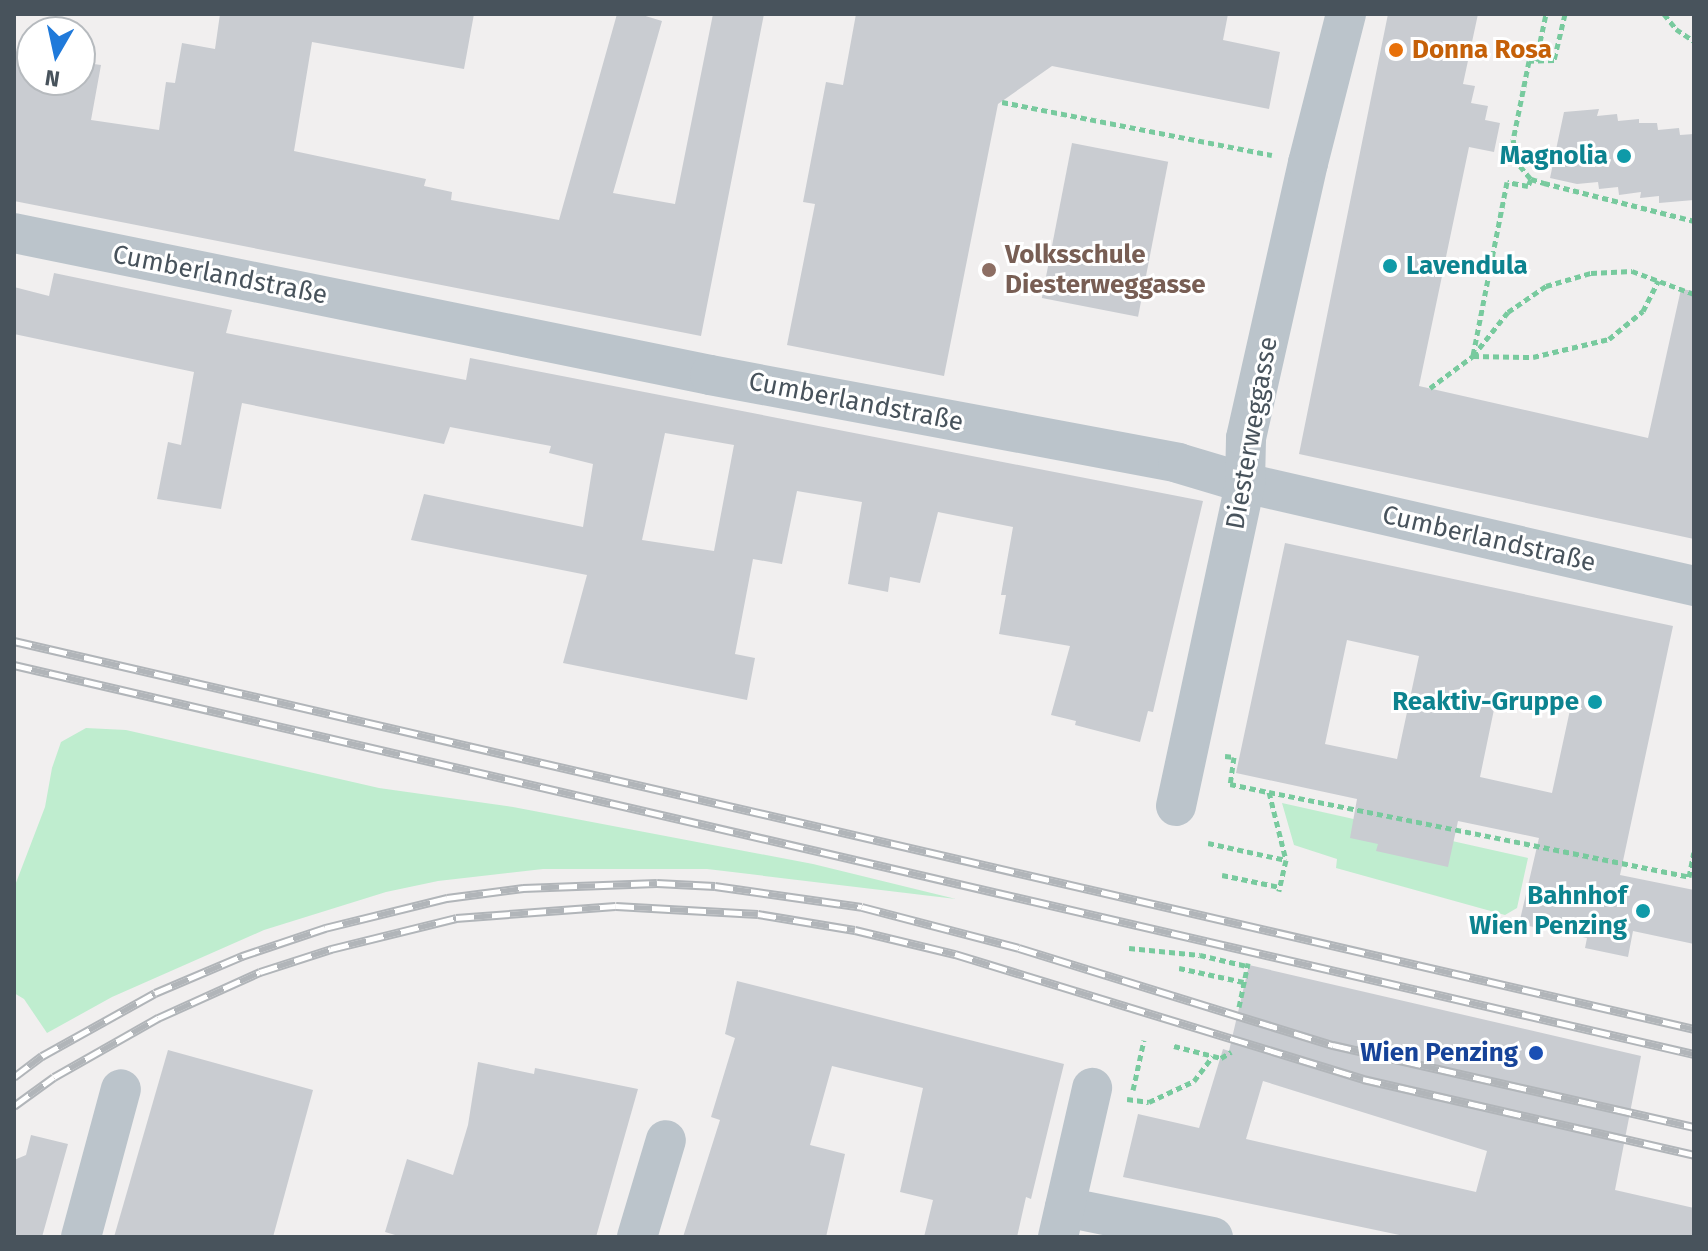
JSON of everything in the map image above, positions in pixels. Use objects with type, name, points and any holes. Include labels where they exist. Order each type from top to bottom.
[{"type":"street","name":"Diesterweggasse","points":[[1176,806],[1245,483],[1246,438],[1308,163],[1346,14]]},
{"type":"street","name":"Cumberlandstraße","points":[[14,233],[710,375],[1178,463],[1245,483],[1694,586]]},
{"type":"street","points":[[1092,1088],[1061,1222],[1213,1237]]},
{"type":"street","points":[[81,1237],[121,1089]]},
{"type":"street","points":[[637,1237],[666,1140]]},
{"type":"path","points":[[1546,14],[1513,140],[1520,166],[1531,179],[1694,221]]},
{"type":"path","points":[[1532,61],[1554,60],[1565,14]]},
{"type":"path","points":[[1664,14],[1676,29],[1694,41]]},
{"type":"path","points":[[1002,102],[1252,150]]},
{"type":"path","points":[[1473,356],[1507,182],[1528,186],[1531,179]]},
{"type":"path","points":[[1430,388],[1473,356],[1508,312],[1546,286],[1591,273],[1632,271],[1694,294]]},
{"type":"path","points":[[1473,356],[1533,357],[1609,339],[1643,311],[1658,281]]},
{"type":"path","points":[[1213,755],[1234,757],[1230,784],[1689,877],[1694,852]]},
{"type":"path","points":[[1222,875],[1280,889],[1286,860],[1269,792]]},
{"type":"path","points":[[1208,843],[1286,860]]},
{"type":"path","points":[[1129,948],[1200,955],[1248,964],[1239,1007]]},
{"type":"path","points":[[1179,968],[1244,982]]},
{"type":"path","points":[[1144,1040],[1131,1100],[1149,1102],[1194,1081],[1213,1056]]},
{"type":"path","points":[[1174,1046],[1221,1058],[1231,1052]]},
{"type":"green space","points":[[86,728],[126,730],[379,788],[513,807],[813,864],[956,899],[707,869],[543,869],[438,881],[386,892],[264,930],[112,997],[47,1033],[24,999],[14,993],[14,888],[45,807],[52,768],[61,742]]},
{"type":"green space","points":[[1282,803],[1528,858],[1517,908],[1505,915],[1336,868],[1337,859],[1294,845]]},
{"type":"building","points":[[220,14],[474,14],[464,69],[312,42],[294,151],[426,179],[424,186],[452,192],[451,200],[559,220],[617,14],[639,14],[662,21],[613,193],[675,204],[713,14],[764,14],[701,336],[14,201],[14,51],[16,96],[95,96],[91,120],[159,130],[166,82],[175,83],[182,43],[215,49]]},
{"type":"building","points":[[856,14],[1228,14],[1223,40],[1280,52],[1269,109],[1052,66],[998,104],[944,376],[787,345],[815,204],[803,202],[826,82],[843,85]]},
{"type":"building","name":"Lavendula","points":[[1388,14],[1478,14],[1463,84],[1475,86],[1471,103],[1488,106],[1485,120],[1500,123],[1494,152],[1469,147],[1419,386],[1648,438],[1681,289],[1694,291],[1694,539],[1299,454]]},
{"type":"building","points":[[96,64],[101,65],[96,92]]},
{"type":"building","name":"Magnolia","points":[[1599,109],[1597,116],[1617,114],[1618,121],[1639,119],[1639,123],[1657,123],[1658,130],[1679,128],[1680,135],[1694,134],[1694,200],[1659,203],[1659,196],[1640,198],[1641,192],[1619,195],[1618,187],[1599,189],[1598,182],[1577,184],[1550,178],[1564,112]]},
{"type":"building","points":[[1072,143],[1168,162],[1138,317],[1042,298]]},
{"type":"building","points":[[54,273],[232,310],[226,333],[466,380],[470,358],[1203,501],[1153,712],[1148,711],[1140,742],[1075,725],[1076,721],[1051,715],[1070,646],[999,634],[1006,595],[1001,595],[1013,527],[938,512],[920,583],[890,577],[888,592],[848,584],[862,502],[797,491],[782,564],[753,559],[735,654],[755,658],[747,700],[563,663],[587,575],[411,540],[424,494],[583,527],[593,464],[549,453],[551,446],[450,427],[444,444],[242,403],[221,509],[157,499],[168,442],[181,445],[194,372],[14,334],[14,287],[49,296]],"holes":[[[665,433],[734,445],[714,551],[642,540]]]},
{"type":"building","name":"Reaktiv-Gruppe","points":[[1285,543],[1673,626],[1620,875],[1694,890],[1694,944],[1633,931],[1628,957],[1585,948],[1587,938],[1519,924],[1539,838],[1458,821],[1448,867],[1376,851],[1378,844],[1350,838],[1357,799],[1236,773]],"holes":[[[1347,640],[1419,656],[1397,759],[1325,744]],[[1497,695],[1570,710],[1552,793],[1480,777]]]},
{"type":"building","points":[[1249,965],[1641,1056],[1615,1190],[1694,1208],[1694,1237],[1409,1237],[1123,1177],[1138,1114],[1199,1128],[1223,1049],[1229,1051]],"holes":[[[1263,1081],[1487,1151],[1476,1192],[1246,1139]]]},
{"type":"building","points":[[737,981],[1064,1064],[1031,1199],[1026,1197],[1017,1237],[924,1237],[933,1200],[900,1192],[923,1088],[832,1066],[810,1145],[845,1154],[826,1237],[683,1237],[720,1120],[711,1117],[735,1038],[725,1034]]},
{"type":"building","points":[[168,1050],[313,1090],[273,1237],[114,1237]]},
{"type":"building","points":[[478,1062],[534,1074],[535,1068],[638,1089],[596,1237],[402,1237],[385,1232],[407,1159],[453,1175],[468,1125]]},
{"type":"building","points":[[31,1135],[68,1144],[42,1237],[14,1237],[14,1160],[26,1155]]},
{"type":"railway","points":[[14,641],[1694,1029]]},
{"type":"railway","points":[[14,665],[1694,1054]]},
{"type":"railway","points":[[14,1077],[42,1056],[155,993],[242,956],[325,928],[447,898],[523,888],[657,883],[715,886],[862,907],[1019,948],[1333,1045],[1694,1127]]},
{"type":"railway","points":[[14,1106],[54,1077],[158,1018],[260,972],[331,949],[456,918],[616,906],[758,914],[855,930],[955,954],[1363,1079],[1694,1155]]},
{"type":"place","name":"Donna Rosa","points":[[1396,50]]},
{"type":"place","name":"Magnolia","points":[[1624,156]]},
{"type":"place","name":"Lavendula","points":[[1390,266]]},
{"type":"place","name":"Volksschule Diesterweggasse","points":[[989,270]]},
{"type":"place","name":"Reaktiv-Gruppe","points":[[1595,702]]},
{"type":"place","name":"Bahnhof Wien Penzing","points":[[1643,911]]},
{"type":"place","name":"Wien Penzing","points":[[1536,1053]]}]
